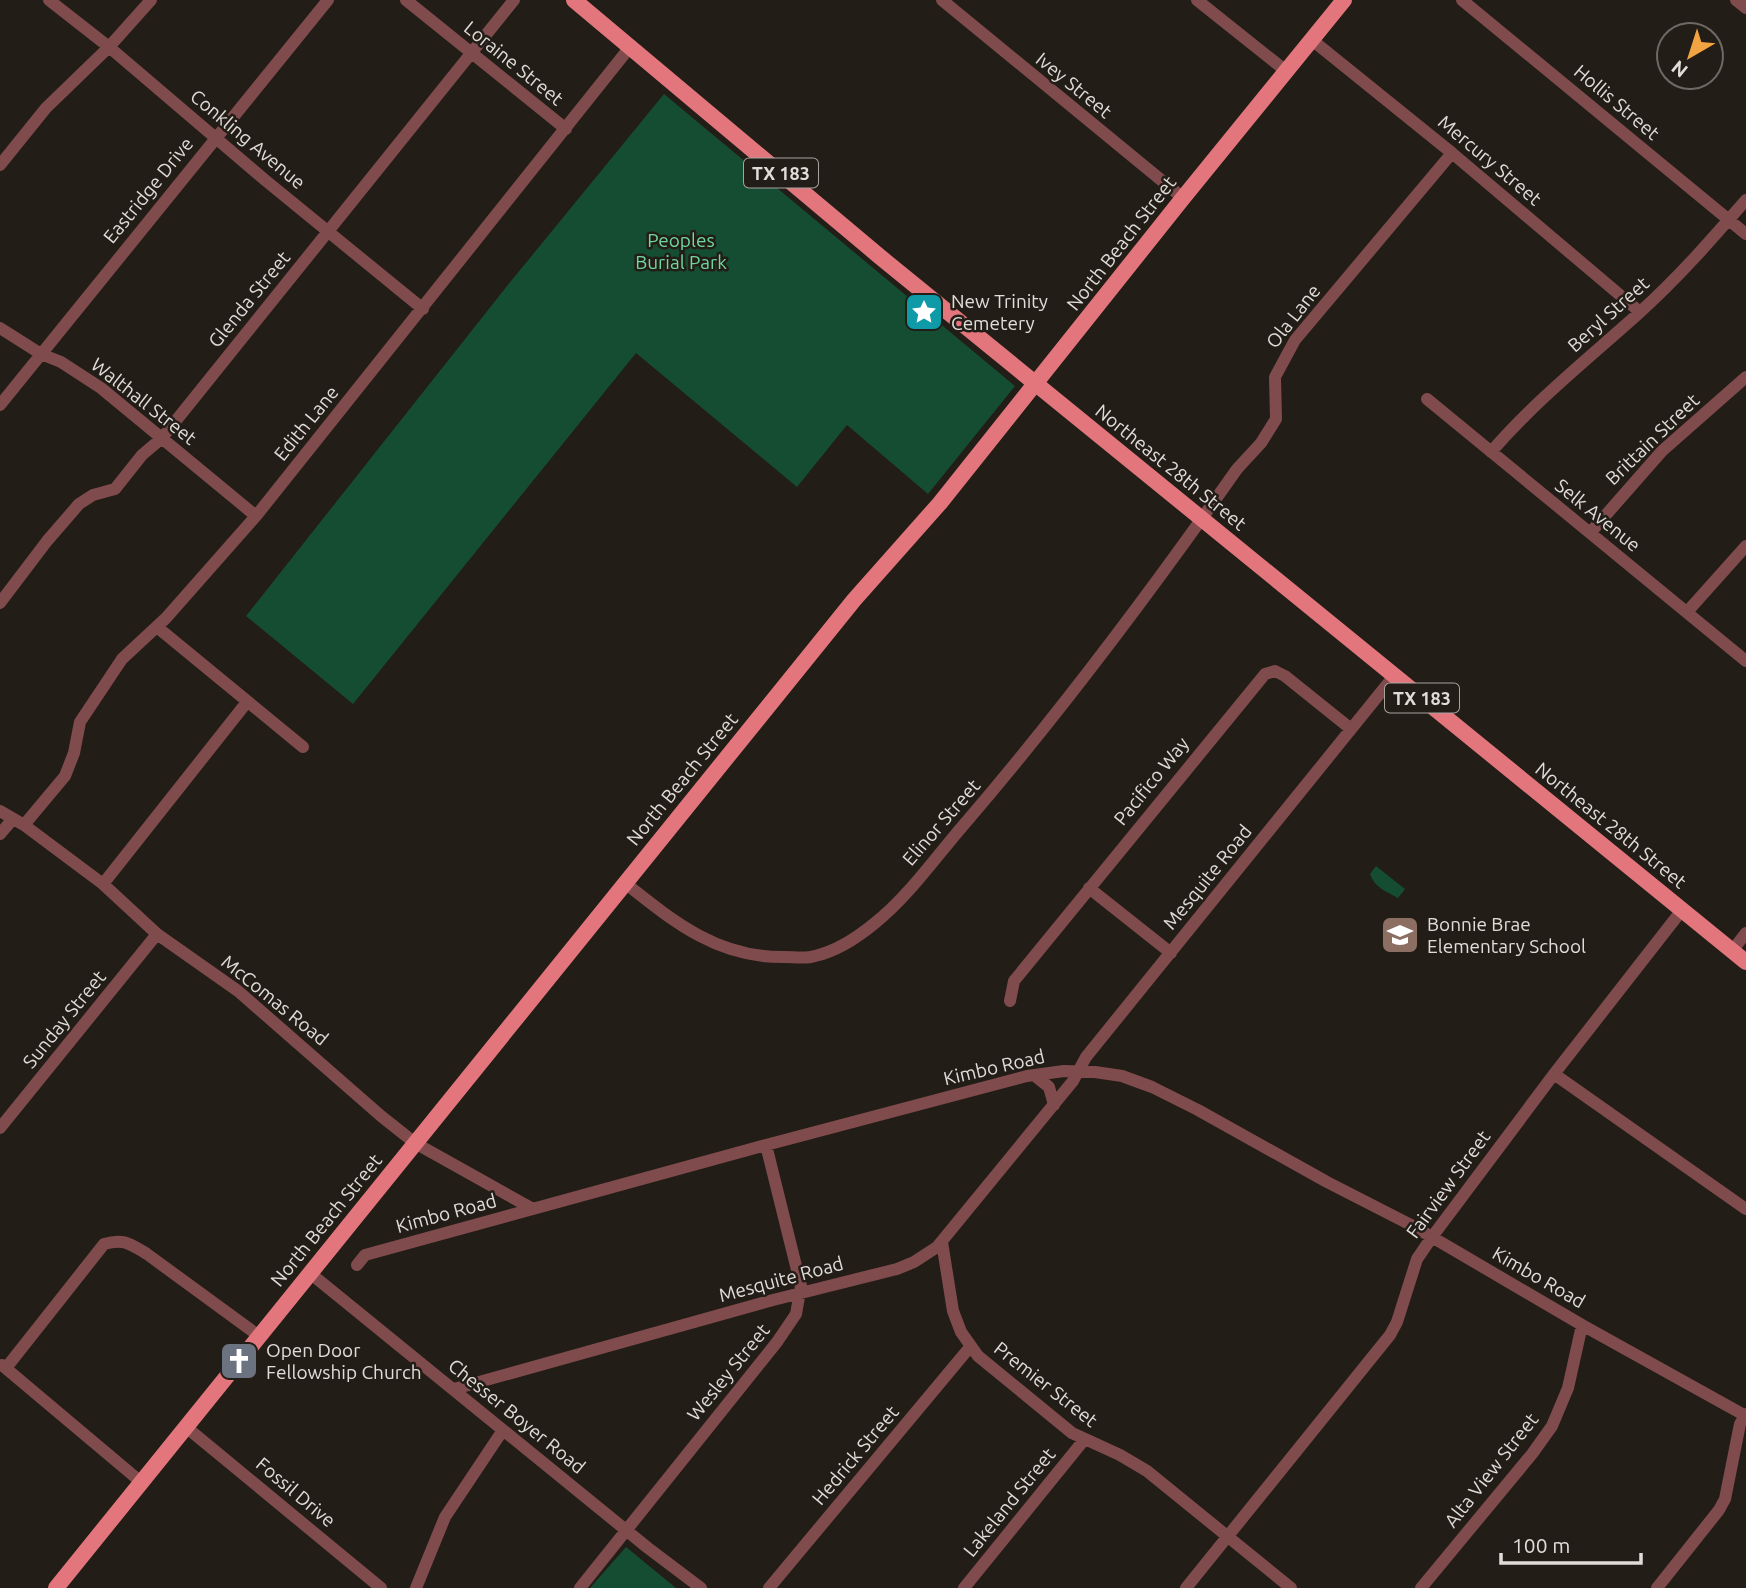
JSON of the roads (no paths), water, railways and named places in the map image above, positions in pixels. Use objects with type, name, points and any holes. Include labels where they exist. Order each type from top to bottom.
[{"type":"main road","name":"Northeast 28th Street","points":[[574,0],[879,256],[1746,962]]},
{"type":"main road","name":"North Beach Street","points":[[55,1588],[854,600],[940,503],[1037,384],[1183,198],[1344,0]]},
{"type":"street","name":"Conkling Avenue","points":[[49,0],[423,309]]},
{"type":"street","points":[[0,164],[47,108],[109,47],[150,0]]},
{"type":"street","name":"Eastridge Drive","points":[[0,405],[328,0]]},
{"type":"street","name":"Loraine Street","points":[[406,0],[566,129]]},
{"type":"street","name":"Glenda Street","points":[[0,604],[47,541],[79,504],[93,495],[115,489],[142,455],[162,438],[514,0]]},
{"type":"street","name":"Ivey Street","points":[[942,0],[1183,198]]},
{"type":"street","points":[[1197,0],[1286,71]]},
{"type":"street","name":"Hollis Street","points":[[1462,0],[1746,234]]},
{"type":"street","points":[[1736,0],[1746,8]]},
{"type":"street","name":"Mercury Street","points":[[1312,40],[1452,152],[1640,312]]},
{"type":"street","name":"Edith Lane","points":[[0,834],[18,822],[65,776],[74,753],[80,722],[122,659],[157,626],[256,516],[630,47]]},
{"type":"street","name":"Ola Lane","points":[[1202,519],[1237,470],[1261,443],[1276,419],[1275,377],[1295,340],[1452,152]]},
{"type":"street","name":"Beryl Street","points":[[1491,452],[1549,391],[1678,276],[1746,200]]},
{"type":"street","name":"Walthall Street","points":[[0,328],[101,388],[256,516]]},
{"type":"street","name":"Brittain Street","points":[[1590,533],[1662,451],[1746,377]]},
{"type":"street","name":"Selk Avenue","points":[[1427,399],[1746,661]]},
{"type":"street","name":"Elinor Street","points":[[625,883],[694,933],[717,946],[770,957],[814,957],[843,946],[876,922],[900,898],[1003,779],[1202,519]]},
{"type":"street","points":[[1687,612],[1746,546]]},
{"type":"street","points":[[157,626],[303,747]]},
{"type":"street","name":"Pacifico Way","points":[[1010,1001],[1014,981],[1265,674],[1275,671],[1285,676],[1351,729]]},
{"type":"street","name":"Mesquite Road","points":[[454,1389],[906,1266],[922,1258],[942,1242],[1073,1082],[1086,1057],[1394,676]]},
{"type":"street","points":[[103,884],[247,702]]},
{"type":"street","name":"McComas Road","points":[[0,811],[103,884],[157,934],[238,991],[415,1143],[533,1209]]},
{"type":"street","points":[[1089,888],[1171,953]]},
{"type":"street","name":"Fairview Street","points":[[1186,1588],[1390,1335],[1397,1322],[1417,1259],[1432,1237],[1682,910]]},
{"type":"street","points":[[1732,951],[1746,933]]},
{"type":"street","name":"Sunday Street","points":[[0,1128],[157,934]]},
{"type":"street","name":"Kimbo Road","points":[[357,1265],[365,1255],[766,1145],[1034,1075],[1078,1071],[1122,1076],[1152,1087],[1198,1110],[1432,1237],[1746,1415]]},
{"type":"street","points":[[1554,1074],[1746,1209]]},
{"type":"street","points":[[1034,1075],[1049,1087],[1054,1105]]},
{"type":"street","points":[[766,1145],[801,1293]]},
{"type":"street","points":[[141,1482],[3,1366],[104,1244],[117,1240],[129,1243],[147,1254],[259,1336]]},
{"type":"street","name":"Premier Street","points":[[942,1242],[953,1311],[970,1347],[995,1372],[1072,1433],[1147,1471],[1291,1588]]},
{"type":"street","name":"Chesser Boyer Road","points":[[310,1273],[701,1588]]},
{"type":"street","name":"Wesley Street","points":[[580,1588],[784,1334],[796,1314],[801,1293]]},
{"type":"street","name":"Alta View Street","points":[[1421,1588],[1552,1426],[1568,1388],[1583,1325]]},
{"type":"street","name":"Hedrick Street","points":[[769,1588],[970,1347]]},
{"type":"street","points":[[1657,1588],[1719,1510],[1724,1499],[1740,1424],[1746,1415]]},
{"type":"street","name":"Fossil Drive","points":[[186,1427],[381,1588]]},
{"type":"street","points":[[416,1588],[445,1517],[503,1430]]},
{"type":"street","name":"Lakeland Street","points":[[964,1588],[1084,1440]]},
{"type":"place","name":"New Trinity Cemetery","points":[[924,312]]},
{"type":"place","name":"Bonnie Brae Elementary School","points":[[1400,935]]},
{"type":"place","name":"Open Door Fellowship Church","points":[[239,1361]]},
{"type":"park label","name":"Peoples Burial Park","points":[[681,251]]}]
